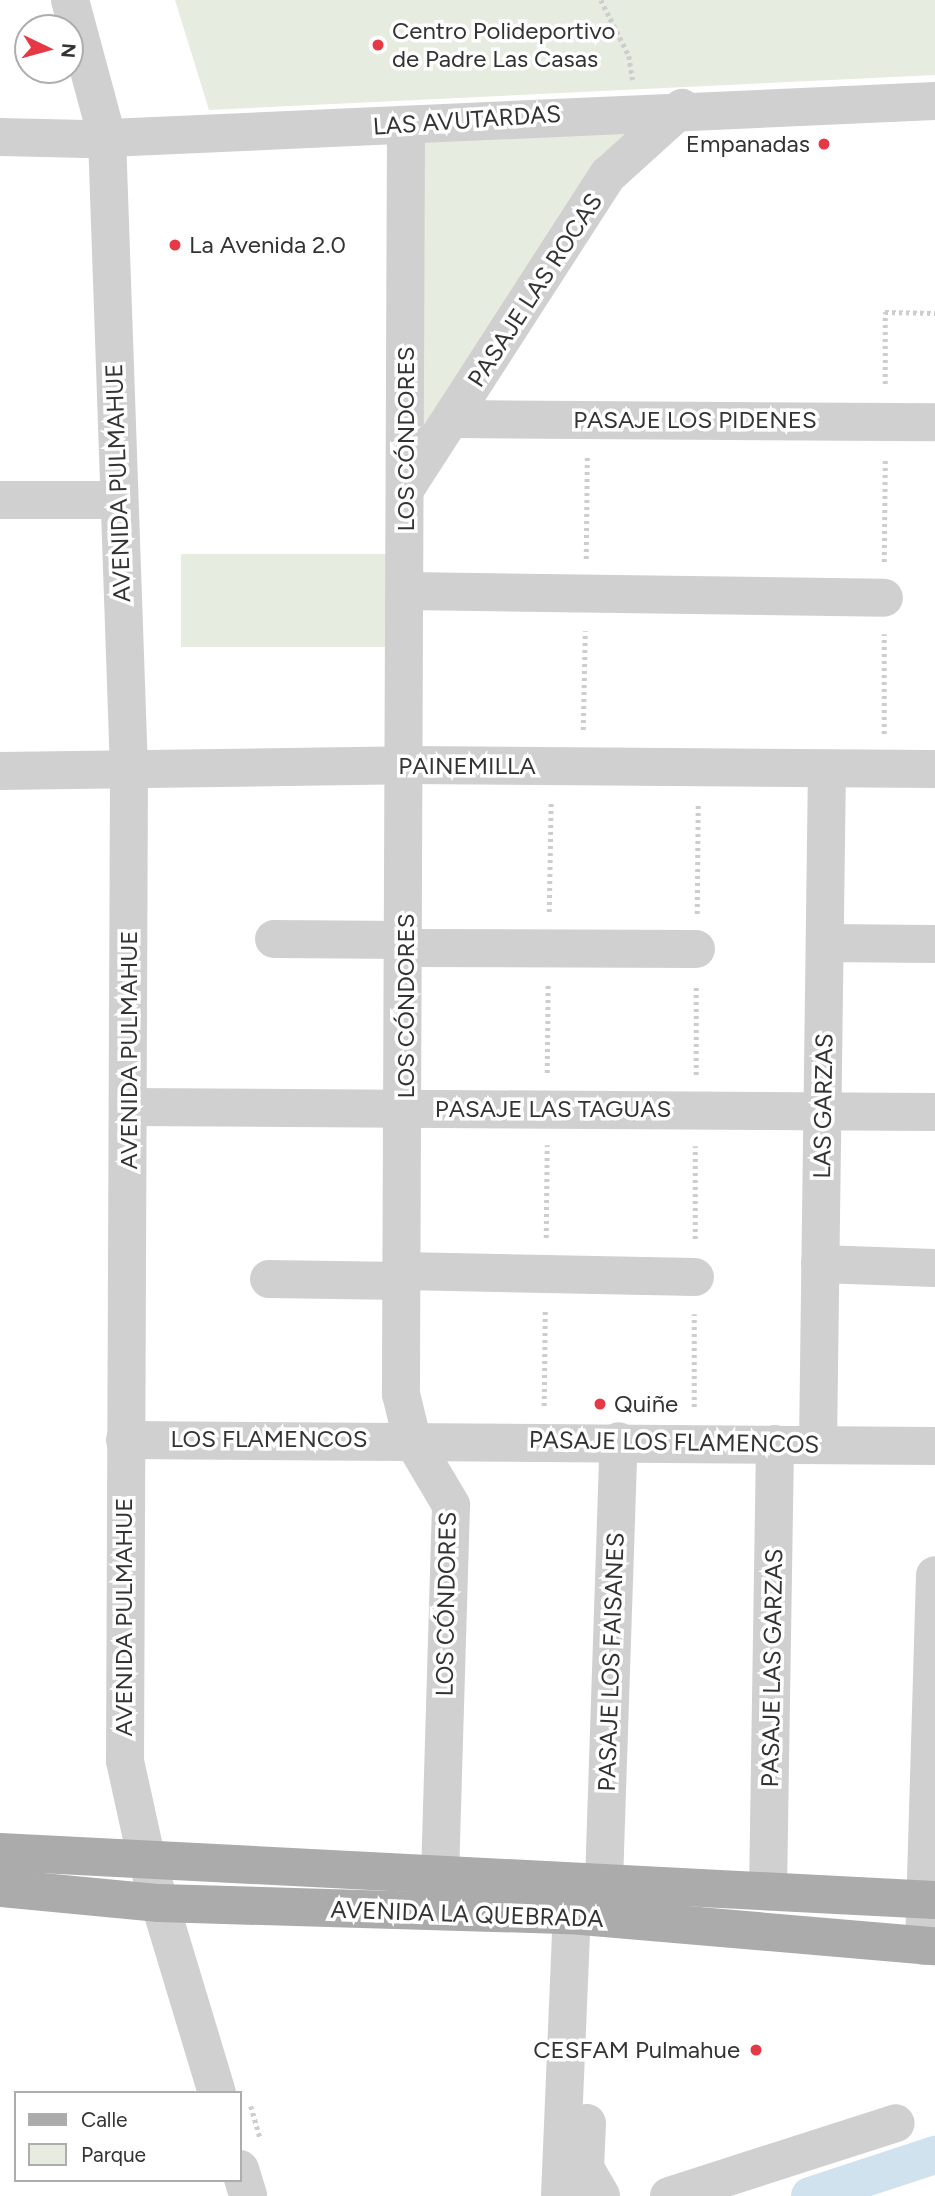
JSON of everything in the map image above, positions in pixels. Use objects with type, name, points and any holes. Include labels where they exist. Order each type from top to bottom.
[{"type":"main road","name":"AVENIDA LA QUEBRADA","points":[[0,1852],[440,1875],[586,1899],[929,1946]]},
{"type":"main road","name":"AVENIDA LA QUEBRADA","points":[[0,1888],[159,1903],[586,1899],[768,1891],[930,1900]]},
{"type":"street","name":"AVENIDA PULMAHUE","points":[[71,0],[107,137],[118,499],[130,769],[130,1107],[121,1699],[125,1761],[147,1861],[216,2091]]},
{"type":"street","name":"LAS AVUTARDAS","points":[[0,137],[107,137],[406,125],[682,108],[935,101]]},
{"type":"street","name":"PASAJE LAS ROCAS","points":[[406,488],[454,419],[535,280],[608,175],[682,108]]},
{"type":"street","name":"LOS CÓNDORES","points":[[406,125],[406,944],[401,1394],[412,1439],[451,1505],[440,1875]]},
{"type":"street","name":"PASAJE LOS PIDENES","points":[[454,419],[935,422]]},
{"type":"street","points":[[0,500],[118,499]]},
{"type":"street","points":[[406,591],[884,597]]},
{"type":"street","name":"PAINEMILLA","points":[[0,771],[405,765],[935,769]]},
{"type":"street","name":"LAS GARZAS","points":[[818,1444],[827,768]]},
{"type":"street","points":[[274,939],[696,949]]},
{"type":"street","points":[[825,943],[935,944]]},
{"type":"street","name":"PASAJE LAS TAGUAS","points":[[130,1107],[935,1112]]},
{"type":"street","points":[[820,1264],[935,1268]]},
{"type":"street","points":[[270,1279],[402,1276],[695,1277]]},
{"type":"street","name":"LOS FLAMENCOS","points":[[125,1440],[412,1439]]},
{"type":"street","name":"PASAJE LOS FLAMENCOS","points":[[412,1439],[935,1446]]},
{"type":"street","name":"PASAJE LOS FAISANES","points":[[586,1899],[619,1441]]},
{"type":"street","name":"PASAJE LAS GARZAS","points":[[768,1891],[775,1444]]},
{"type":"street","points":[[929,1946],[935,1575]]},
{"type":"street","points":[[560,2196],[586,1899]]},
{"type":"street","points":[[586,1899],[585,2168],[601,2196]]},
{"type":"street","points":[[669,2196],[896,2123]]},
{"type":"street","points":[[242,2176],[248,2196]]},
{"type":"path","points":[[601,0],[629,56],[633,80]]},
{"type":"path","points":[[884,769],[885,312],[935,313]]},
{"type":"green space","points":[[175,0],[935,0],[935,75],[209,110]]},
{"type":"green space","points":[[639,126],[418,449],[416,143]]},
{"type":"green space","points":[[181,554],[393,554],[393,647],[181,647]]},
{"type":"waterway","points":[[810,2196],[935,2155]]},
{"type":"place","name":"Centro Polideportivo de Padre Las Casas","points":[[378,45]]},
{"type":"place","name":"Empanadas","points":[[824,144]]},
{"type":"place","name":"La Avenida 2.0","points":[[175,245]]},
{"type":"place","name":"Quiñe","points":[[600,1404]]},
{"type":"place","name":"CESFAM Pulmahue","points":[[756,2050]]}]
